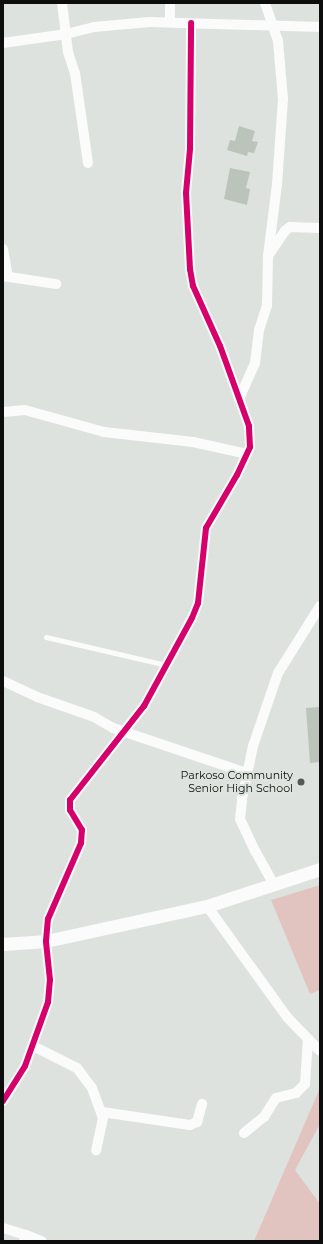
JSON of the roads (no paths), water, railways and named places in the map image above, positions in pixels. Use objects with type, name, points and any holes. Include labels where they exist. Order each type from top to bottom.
[{"type":"street","points":[[62,3],[68,52],[75,73],[88,163]]},
{"type":"street","points":[[170,3],[170,22]]},
{"type":"street","points":[[240,398],[255,363],[259,330],[267,305],[268,256],[283,120],[279,52],[265,3]]},
{"type":"street","points":[[3,43],[66,34],[94,27],[170,22],[271,27],[320,27]]},
{"type":"street","points":[[3,1101],[25,1066],[48,1002],[50,980],[46,941],[49,916],[81,843],[82,830],[70,810],[70,800],[125,733],[151,694],[198,603],[206,528],[237,475],[250,447],[249,426],[240,398],[220,346],[193,286],[190,269],[186,193],[191,23]]},
{"type":"street","points":[[268,256],[285,231],[290,227],[320,228]]},
{"type":"street","points":[[3,249],[5,276],[56,284]]},
{"type":"street","points":[[3,412],[25,410],[104,432],[193,442],[247,454]]},
{"type":"street","points":[[274,883],[254,851],[240,819],[247,774],[253,746],[278,673],[320,606]]},
{"type":"street","points":[[3,681],[37,697],[94,717],[125,733],[247,774]]},
{"type":"street","points":[[3,944],[46,941],[207,906],[320,869]]},
{"type":"street","points":[[207,906],[287,1017],[320,1051]]},
{"type":"street","points":[[244,1133],[264,1117],[276,1098],[296,1093],[305,1084],[308,1039]]},
{"type":"street","points":[[33,1046],[77,1068],[92,1088],[102,1112],[103,1122],[96,1150]]},
{"type":"street","points":[[102,1112],[190,1125],[198,1122],[202,1104]]},
{"type":"street","points":[[3,1228],[25,1238],[42,1241]]},
{"type":"lane","points":[[46,637],[166,665]]},
{"type":"place","name":"Parkoso Community Senior High School","points":[[301,782]]}]
